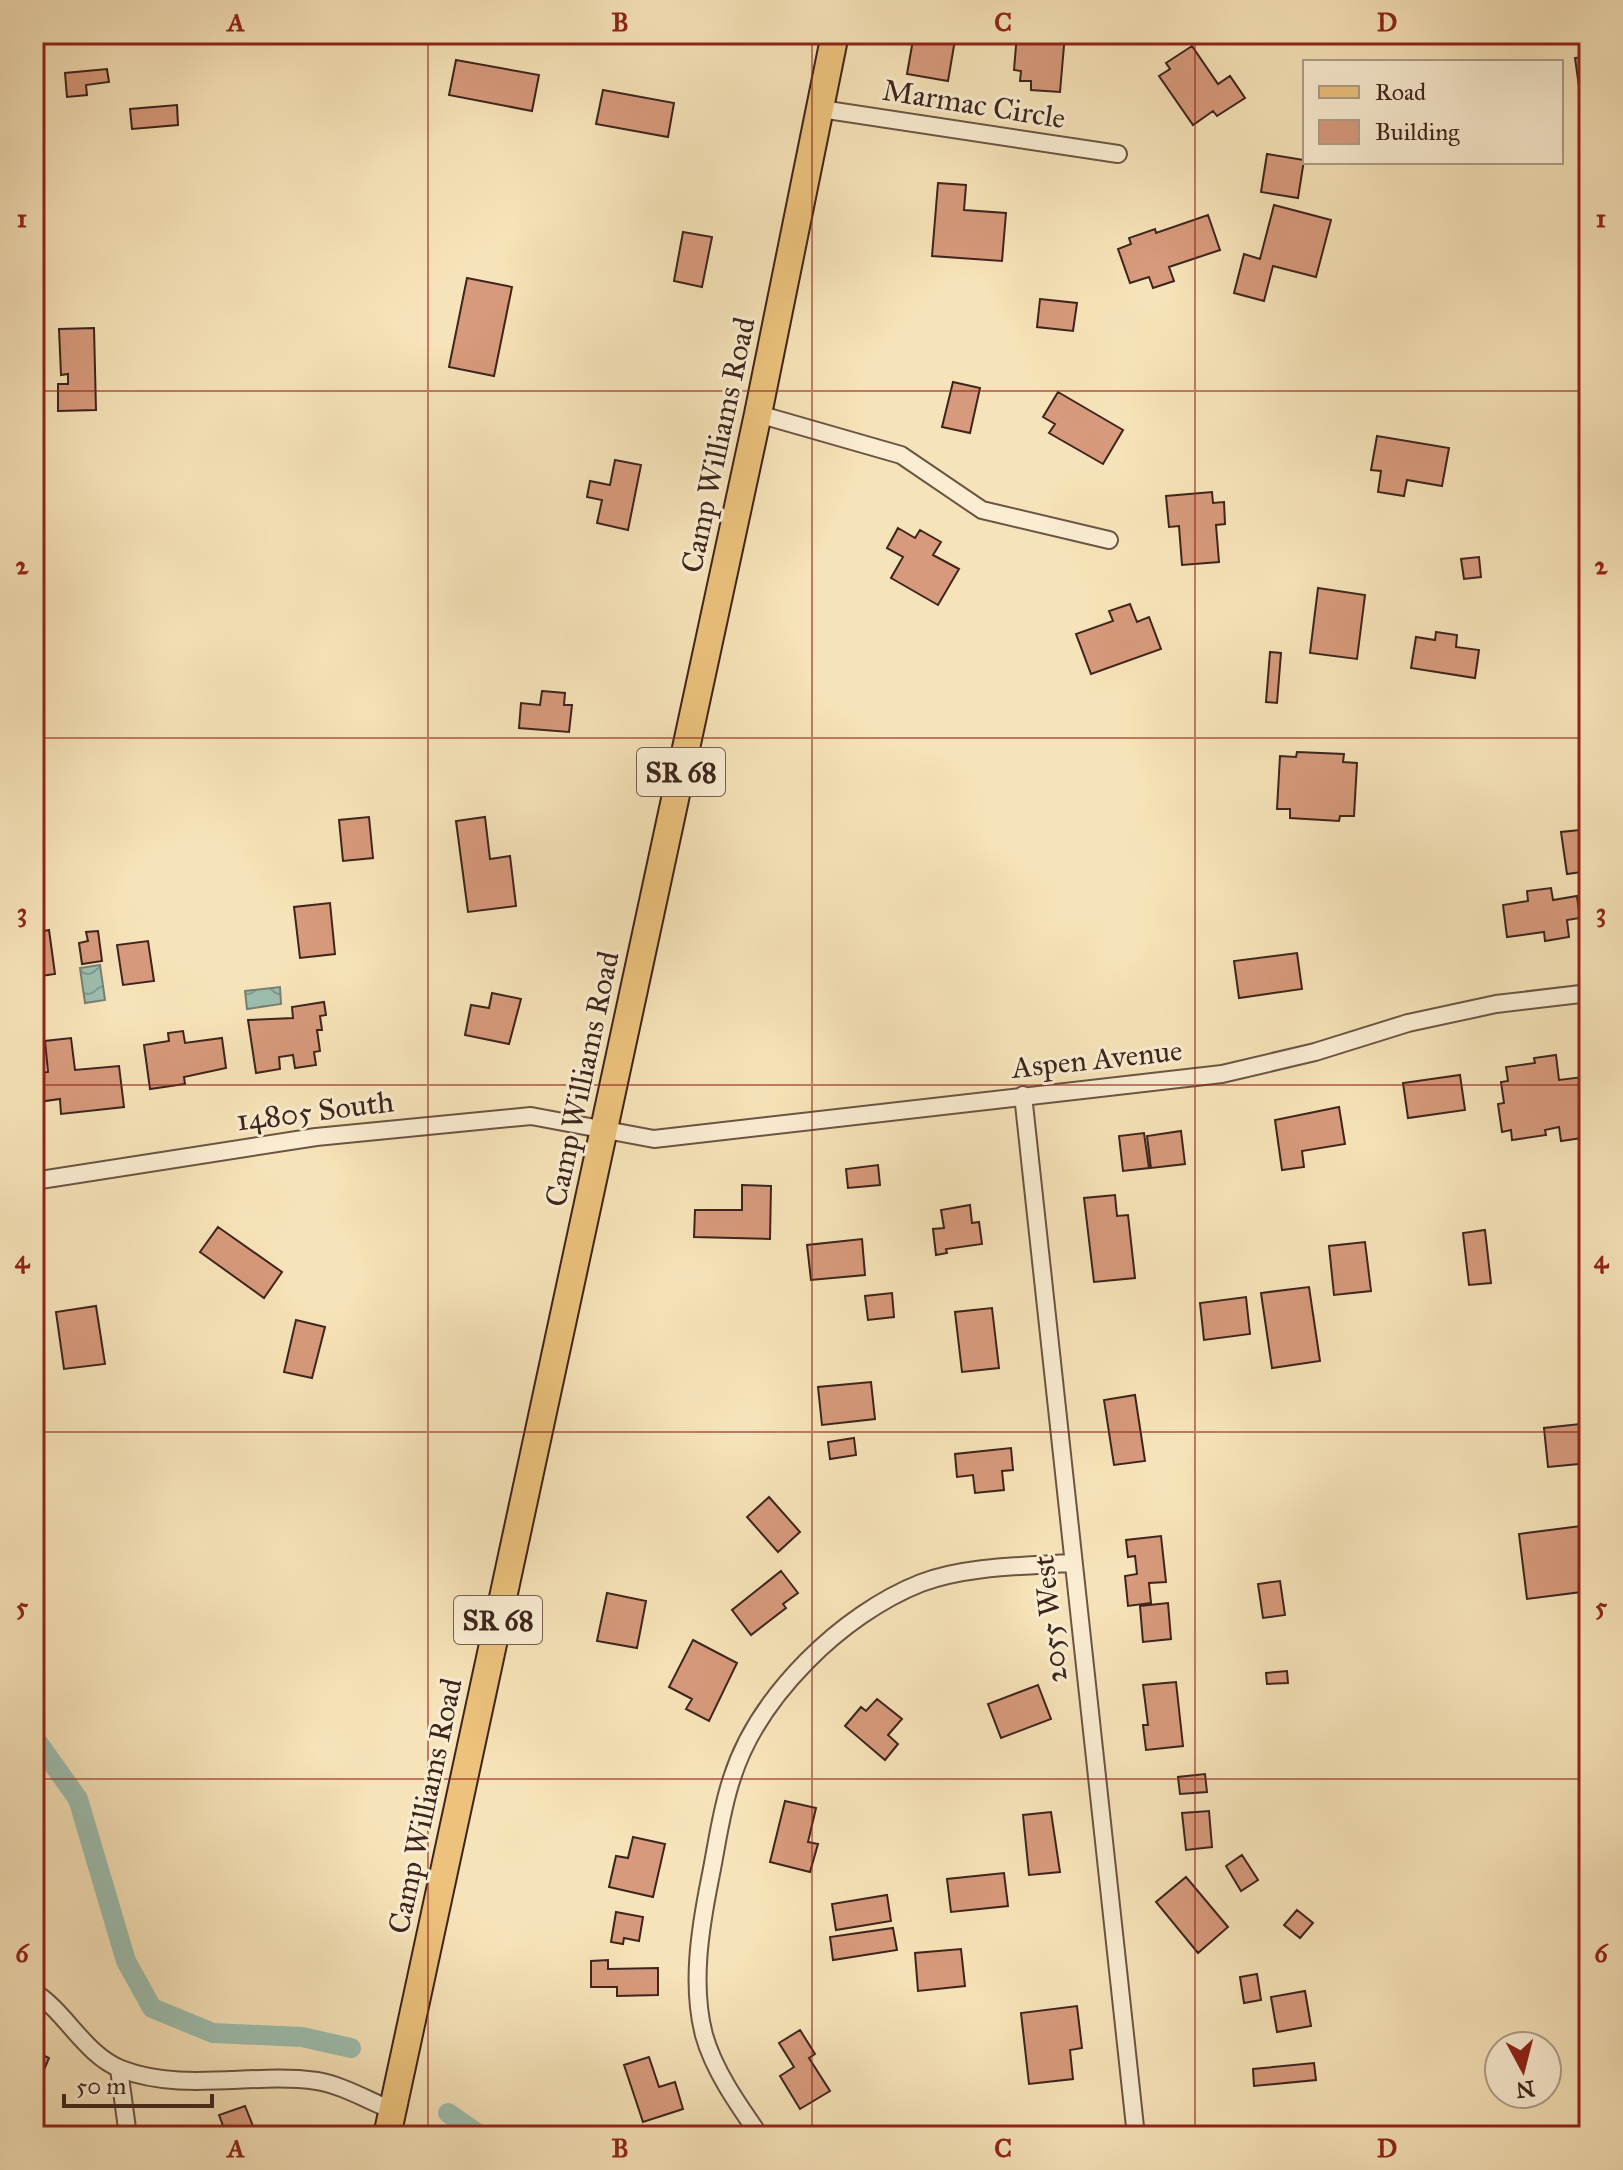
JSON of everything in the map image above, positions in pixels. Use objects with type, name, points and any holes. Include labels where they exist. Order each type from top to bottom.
[{"type":"main road","name":"Camp Williams Road","points":[[387,2136],[758,414],[835,34]]},
{"type":"street","name":"Marmac Circle","points":[[821,109],[1118,154]]},
{"type":"street","points":[[758,414],[901,455],[982,510],[1109,540]]},
{"type":"street","name":"Aspen Avenue","points":[[604,1130],[654,1139],[676,1138],[1222,1074],[1315,1052],[1408,1023],[1496,1004],[1589,993]]},
{"type":"street","name":"2055 West","points":[[1023,1095],[1071,1563],[1136,2136]]},
{"type":"street","name":"14805 South","points":[[34,1181],[316,1137],[531,1116],[604,1130]]},
{"type":"street","points":[[760,2136],[735,2100],[704,2036],[699,1980],[699,1932],[720,1825],[732,1777],[748,1739],[793,1676],[833,1637],[886,1601],[923,1582],[994,1568],[1071,1563]]},
{"type":"street","points":[[34,1992],[49,2002],[91,2048],[119,2069],[175,2080],[319,2081],[392,2110]]},
{"type":"street","points":[[119,2069],[128,2136]]},
{"type":"water","points":[[100,965],[105,1000],[85,1003],[80,968]]},
{"type":"water","points":[[280,987],[281,1004],[247,1009],[245,991]]},
{"type":"building","points":[[914,34],[956,34],[948,81],[907,74]]},
{"type":"building","points":[[1017,34],[1065,34],[1060,92],[1031,90],[1031,81],[1020,81],[1021,71],[1014,70]]},
{"type":"building","points":[[1192,46],[1218,84],[1230,76],[1245,98],[1217,116],[1213,111],[1193,125],[1159,76],[1170,69],[1166,63]]},
{"type":"building","points":[[1589,56],[1589,150],[1588,150],[1575,58]]},
{"type":"building","points":[[456,60],[539,75],[532,111],[449,95]]},
{"type":"building","points":[[107,69],[109,82],[86,85],[87,95],[67,97],[65,73]]},
{"type":"building","points":[[603,90],[674,103],[668,137],[596,124]]},
{"type":"building","points":[[177,105],[178,125],[132,129],[130,109]]},
{"type":"building","points":[[1267,154],[1303,160],[1298,198],[1261,192]]},
{"type":"building","points":[[938,183],[966,185],[964,210],[1006,213],[1002,261],[932,256]]},
{"type":"building","points":[[1274,205],[1331,220],[1316,277],[1273,266],[1264,301],[1234,293],[1244,254],[1260,259]]},
{"type":"building","points":[[1208,215],[1220,250],[1169,267],[1174,281],[1153,288],[1149,277],[1130,283],[1118,249],[1131,244],[1129,238],[1155,229],[1156,233]]},
{"type":"building","points":[[683,232],[712,237],[702,287],[674,281]]},
{"type":"building","points":[[467,278],[512,287],[494,376],[449,367]]},
{"type":"building","points":[[1040,299],[1077,303],[1073,331],[1037,327]]},
{"type":"building","points":[[94,328],[96,410],[58,411],[58,384],[68,384],[68,374],[61,375],[59,329]]},
{"type":"building","points":[[953,382],[980,388],[970,433],[942,427]]},
{"type":"building","points":[[1058,392],[1123,430],[1103,464],[1049,433],[1055,424],[1043,417]]},
{"type":"building","points":[[1377,436],[1449,448],[1442,486],[1407,480],[1404,496],[1378,492],[1381,471],[1371,470]]},
{"type":"building","points":[[615,460],[641,465],[628,530],[597,523],[602,500],[587,497],[590,481],[610,485]]},
{"type":"building","points":[[1212,492],[1213,503],[1224,502],[1225,524],[1216,525],[1219,562],[1182,565],[1179,526],[1169,527],[1166,496]]},
{"type":"building","points":[[898,528],[915,538],[920,530],[941,542],[933,555],[959,569],[938,605],[891,578],[903,557],[887,548]]},
{"type":"building","points":[[1479,557],[1481,577],[1464,579],[1461,559]]},
{"type":"building","points":[[1318,588],[1365,595],[1357,659],[1310,653]]},
{"type":"building","points":[[1130,604],[1137,622],[1149,617],[1161,649],[1091,674],[1076,634],[1113,621],[1109,611]]},
{"type":"building","points":[[1436,632],[1457,635],[1456,647],[1479,650],[1475,678],[1411,668],[1416,637],[1435,640]]},
{"type":"building","points":[[1270,652],[1281,653],[1277,703],[1266,702]]},
{"type":"building","points":[[542,691],[565,693],[564,705],[572,705],[569,732],[519,728],[521,703],[540,705]]},
{"type":"building","points":[[1297,752],[1344,754],[1343,762],[1357,763],[1354,816],[1340,816],[1339,821],[1290,818],[1290,809],[1277,809],[1280,756],[1296,757]]},
{"type":"building","points":[[369,817],[373,858],[343,861],[339,820]]},
{"type":"building","points":[[485,817],[490,859],[510,856],[516,906],[468,912],[456,821]]},
{"type":"building","points":[[1589,829],[1589,871],[1567,874],[1561,832]]},
{"type":"building","points":[[1551,888],[1553,900],[1577,896],[1580,918],[1567,920],[1569,937],[1545,941],[1544,932],[1507,937],[1503,905],[1528,901],[1527,891]]},
{"type":"building","points":[[330,903],[335,954],[300,958],[294,907]]},
{"type":"building","points":[[49,930],[55,974],[34,977],[34,933]]},
{"type":"building","points":[[98,931],[102,961],[82,964],[79,943],[88,941],[86,932]]},
{"type":"building","points":[[148,941],[154,981],[123,985],[117,945]]},
{"type":"building","points":[[1297,953],[1302,989],[1239,998],[1234,961]]},
{"type":"building","points":[[492,993],[521,999],[509,1044],[465,1035],[471,1005],[489,1008]]},
{"type":"building","points":[[324,1002],[326,1015],[320,1016],[322,1030],[317,1030],[320,1051],[314,1052],[316,1065],[295,1068],[293,1055],[279,1057],[280,1069],[256,1073],[248,1020],[293,1018],[292,1007]]},
{"type":"building","points":[[183,1031],[185,1043],[222,1038],[226,1068],[184,1077],[185,1084],[150,1089],[144,1045],[169,1041],[168,1033]]},
{"type":"building","points":[[71,1038],[75,1070],[119,1066],[124,1107],[61,1114],[60,1099],[38,1102],[34,1074],[48,1072],[45,1041]]},
{"type":"building","points":[[1556,1055],[1559,1080],[1583,1077],[1589,1137],[1561,1141],[1559,1127],[1545,1130],[1546,1135],[1512,1140],[1511,1130],[1502,1132],[1498,1104],[1504,1103],[1501,1082],[1508,1081],[1506,1067],[1535,1063],[1534,1058]]},
{"type":"building","points":[[1460,1075],[1465,1110],[1408,1118],[1403,1083]]},
{"type":"building","points":[[1339,1107],[1345,1144],[1302,1151],[1304,1167],[1282,1170],[1275,1120]]},
{"type":"building","points":[[1181,1131],[1185,1164],[1151,1168],[1147,1136]]},
{"type":"building","points":[[1144,1133],[1149,1168],[1123,1171],[1119,1136]]},
{"type":"building","points":[[878,1165],[880,1185],[848,1188],[846,1169]]},
{"type":"building","points":[[742,1185],[771,1186],[770,1239],[694,1237],[695,1210],[742,1210]]},
{"type":"building","points":[[1115,1195],[1117,1216],[1128,1215],[1135,1278],[1094,1282],[1084,1198]]},
{"type":"building","points":[[970,1205],[972,1223],[979,1222],[982,1244],[946,1249],[947,1253],[936,1255],[933,1229],[944,1228],[941,1210]]},
{"type":"building","points":[[218,1227],[282,1272],[264,1298],[200,1252]]},
{"type":"building","points":[[1485,1230],[1491,1283],[1469,1285],[1463,1233]]},
{"type":"building","points":[[862,1239],[865,1275],[811,1280],[807,1245]]},
{"type":"building","points":[[1365,1242],[1371,1291],[1334,1295],[1329,1246]]},
{"type":"building","points":[[1309,1287],[1320,1361],[1272,1368],[1261,1293]]},
{"type":"building","points":[[892,1293],[894,1317],[868,1320],[865,1296]]},
{"type":"building","points":[[1246,1297],[1250,1334],[1204,1340],[1200,1303]]},
{"type":"building","points":[[96,1306],[105,1364],[64,1369],[56,1312]]},
{"type":"building","points":[[992,1308],[999,1368],[962,1372],[955,1312]]},
{"type":"building","points":[[296,1320],[325,1327],[312,1378],[284,1372]]},
{"type":"building","points":[[871,1382],[875,1419],[822,1425],[818,1387]]},
{"type":"building","points":[[1135,1395],[1145,1461],[1114,1465],[1104,1400]]},
{"type":"building","points":[[1589,1423],[1589,1463],[1548,1467],[1544,1428]]},
{"type":"building","points":[[854,1438],[856,1455],[830,1459],[828,1442]]},
{"type":"building","points":[[1011,1448],[1013,1470],[1002,1471],[1004,1490],[975,1493],[973,1475],[957,1477],[955,1454]]},
{"type":"building","points":[[769,1497],[800,1532],[778,1552],[747,1517]]},
{"type":"building","points":[[1589,1525],[1589,1591],[1527,1599],[1519,1534]]},
{"type":"building","points":[[1161,1536],[1166,1582],[1149,1583],[1151,1603],[1128,1606],[1125,1576],[1137,1574],[1135,1556],[1128,1557],[1126,1540]]},
{"type":"building","points":[[781,1571],[798,1593],[783,1604],[786,1608],[751,1635],[732,1610]]},
{"type":"building","points":[[1280,1581],[1285,1615],[1263,1618],[1258,1584]]},
{"type":"building","points":[[607,1593],[646,1601],[637,1648],[597,1641]]},
{"type":"building","points":[[1168,1603],[1171,1639],[1143,1642],[1140,1606]]},
{"type":"building","points":[[693,1640],[737,1663],[709,1721],[686,1709],[692,1699],[669,1687]]},
{"type":"building","points":[[1287,1671],[1288,1683],[1267,1684],[1266,1673]]},
{"type":"building","points":[[1176,1682],[1183,1746],[1146,1750],[1143,1725],[1148,1725],[1143,1685]]},
{"type":"building","points":[[1038,1685],[1051,1719],[1001,1738],[988,1704]]},
{"type":"building","points":[[877,1699],[902,1719],[888,1735],[898,1744],[885,1760],[845,1726],[861,1707],[866,1711]]},
{"type":"building","points":[[1205,1774],[1207,1792],[1180,1794],[1178,1777]]},
{"type":"building","points":[[785,1801],[816,1808],[808,1842],[818,1844],[810,1872],[770,1862]]},
{"type":"building","points":[[1209,1811],[1212,1847],[1186,1850],[1182,1813]]},
{"type":"building","points":[[1051,1812],[1060,1872],[1029,1875],[1023,1815]]},
{"type":"building","points":[[633,1837],[665,1844],[653,1897],[609,1887],[616,1856],[628,1858]]},
{"type":"building","points":[[1242,1855],[1258,1880],[1241,1891],[1226,1866]]},
{"type":"building","points":[[1004,1873],[1008,1906],[951,1912],[947,1879]]},
{"type":"building","points":[[1186,1877],[1228,1927],[1198,1953],[1156,1902]]},
{"type":"building","points":[[887,1895],[891,1921],[836,1930],[832,1904]]},
{"type":"building","points":[[1297,1910],[1313,1923],[1300,1938],[1284,1925]]},
{"type":"building","points":[[616,1912],[643,1917],[639,1941],[624,1938],[623,1944],[611,1942]]},
{"type":"building","points":[[893,1928],[897,1950],[833,1960],[830,1937]]},
{"type":"building","points":[[961,1949],[965,1986],[918,1991],[915,1953]]},
{"type":"building","points":[[608,1960],[608,1969],[658,1968],[658,1995],[617,1996],[617,1987],[591,1987],[591,1961]]},
{"type":"building","points":[[1257,1974],[1261,2000],[1244,2003],[1240,1977]]},
{"type":"building","points":[[1305,1991],[1311,2026],[1277,2032],[1271,1997]]},
{"type":"building","points":[[1077,2006],[1082,2048],[1070,2050],[1073,2079],[1029,2084],[1021,2013]]},
{"type":"building","points":[[800,2030],[815,2054],[809,2058],[830,2091],[800,2109],[780,2076],[794,2067],[779,2043]]},
{"type":"building","points":[[34,2051],[49,2058],[39,2082],[34,2080]]},
{"type":"building","points":[[649,2057],[659,2087],[675,2082],[683,2109],[643,2122],[624,2065]]},
{"type":"building","points":[[1314,2063],[1316,2080],[1254,2086],[1253,2069]]},
{"type":"building","points":[[245,2106],[257,2136],[227,2136],[219,2115]]},
{"type":"waterway","points":[[34,1737],[78,1799],[126,1961],[152,2008],[213,2033],[302,2037],[351,2048]]},
{"type":"waterway","points":[[448,2113],[481,2136]]}]
